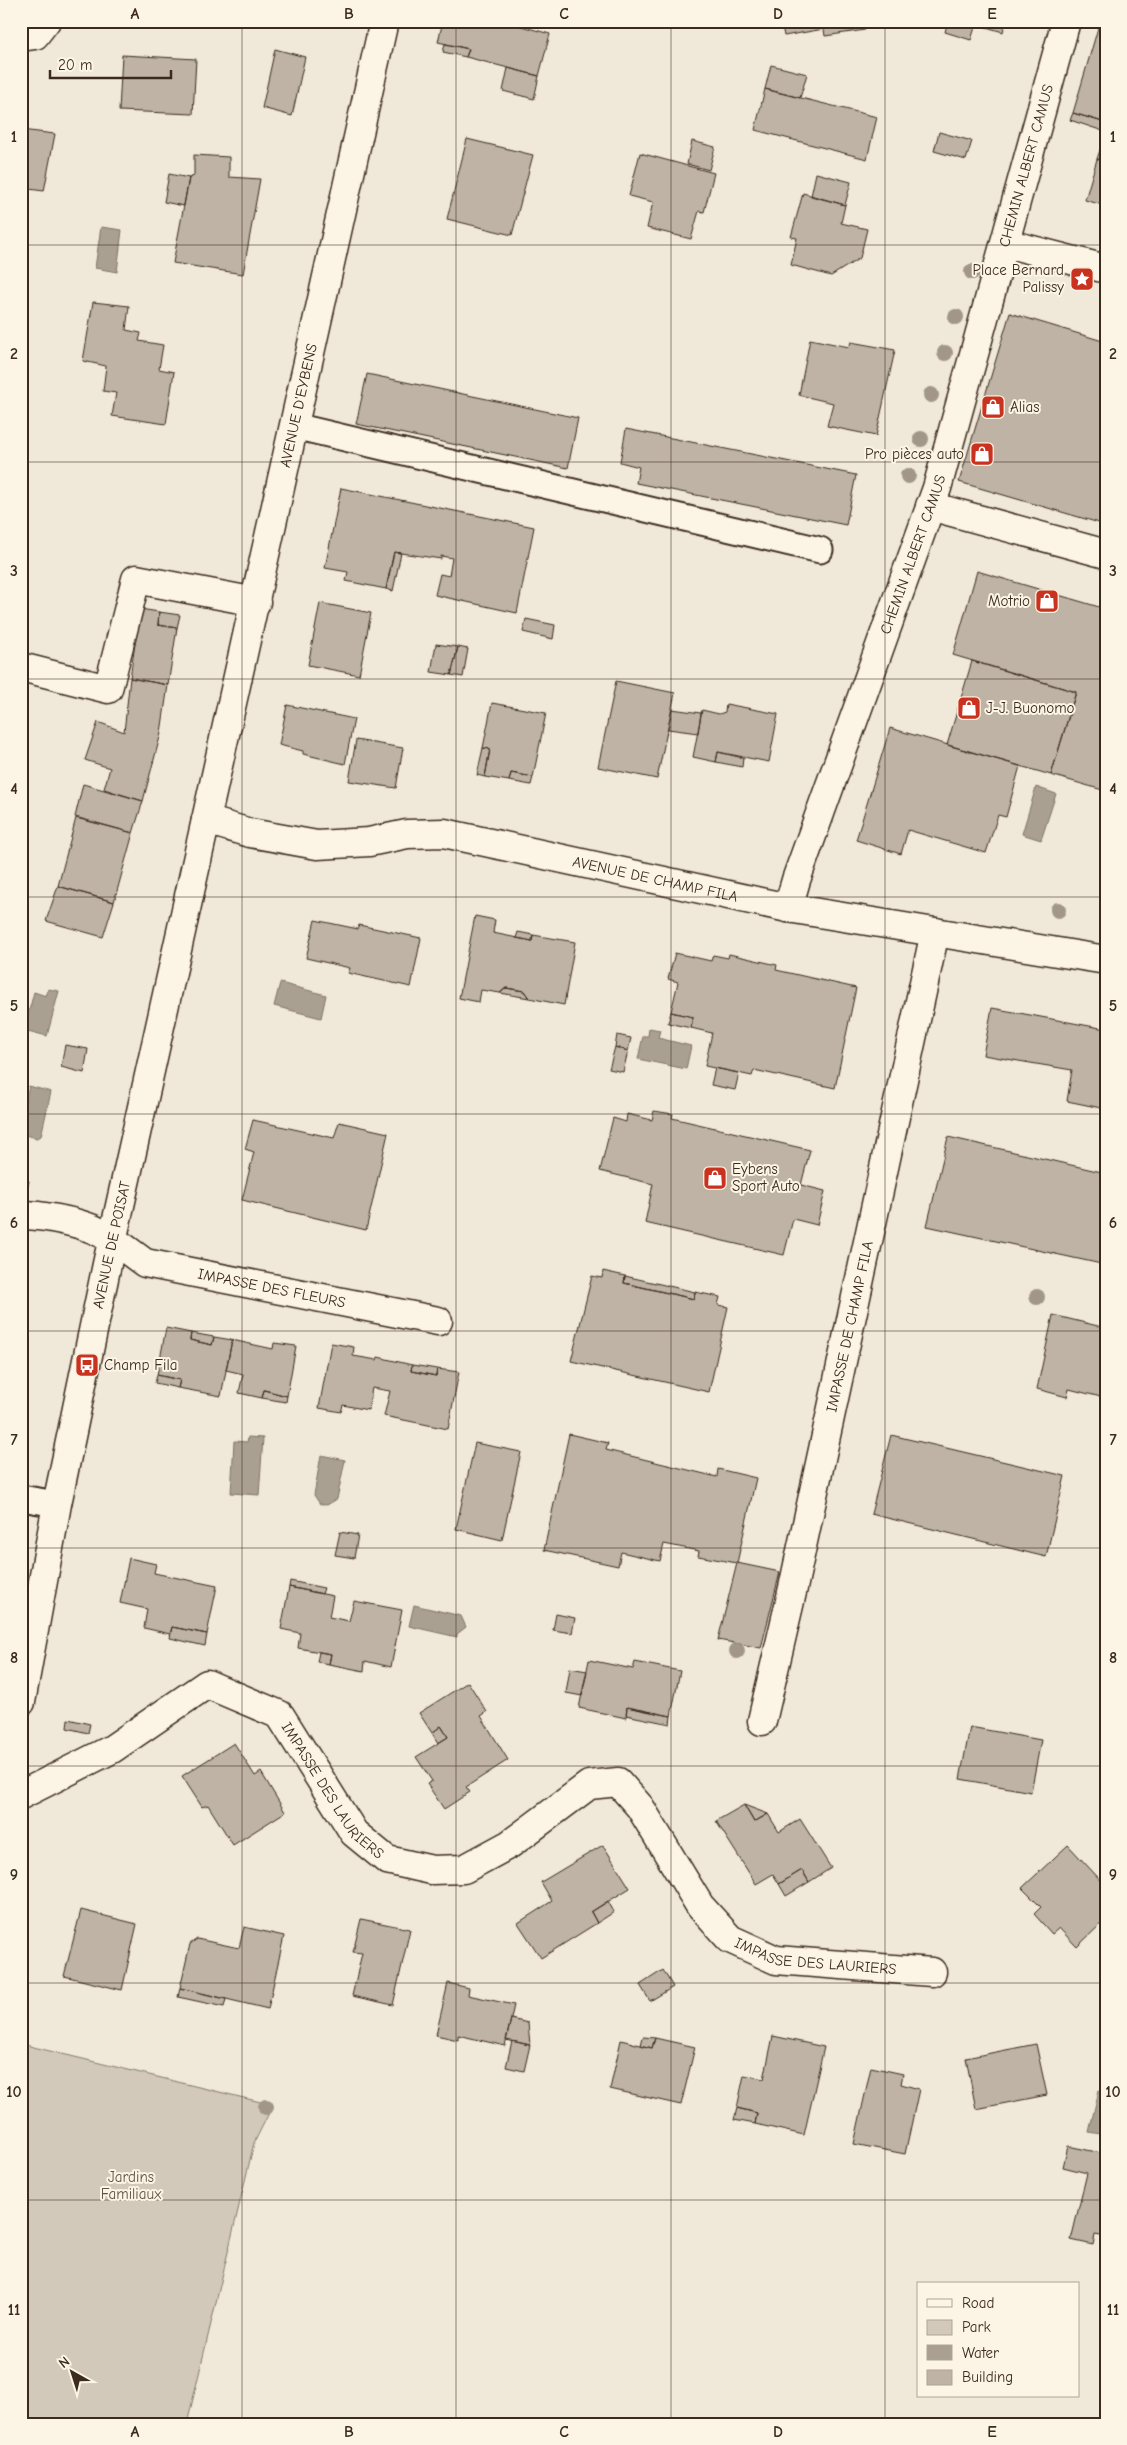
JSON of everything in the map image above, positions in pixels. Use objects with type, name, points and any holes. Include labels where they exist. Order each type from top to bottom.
[{"type":"street","points":[[21,37],[35,35],[46,21]]},
{"type":"street","name":"AVENUE D'EYBENS","points":[[214,789],[384,21]]},
{"type":"street","name":"CHEMIN ALBERT CAMUS","points":[[788,908],[937,488],[1066,21]]},
{"type":"street","points":[[1005,244],[1106,269]]},
{"type":"street","points":[[930,506],[1106,554]]},
{"type":"street","points":[[21,667],[108,689],[136,579],[256,602]]},
{"type":"street","name":"AVENUE DE POISAT","points":[[21,1702],[57,1504],[112,1240],[214,789]]},
{"type":"street","name":"AVENUE DE CHAMP FILA","points":[[206,820],[250,833],[317,845],[369,842],[407,834],[444,833],[788,908],[1106,960]]},
{"type":"street","name":"IMPASSE DE CHAMP FILA","points":[[762,1722],[935,932]]},
{"type":"street","name":"IMPASSE DES FLEURS","points":[[21,1215],[37,1215],[93,1229],[145,1263],[438,1321]]},
{"type":"street","name":"IMPASSE DES LAURIERS","points":[[21,1795],[112,1749],[207,1684],[280,1715],[354,1833],[387,1860],[432,1870],[464,1869],[510,1844],[588,1785],[618,1782],[640,1807],[700,1906],[730,1939],[776,1960],[932,1972]]},
{"type":"lane","points":[[294,426],[820,550]]},
{"type":"lane","points":[[21,1498],[57,1504]]},
{"type":"green space","name":"Jardins Familiaux","points":[[21,2044],[273,2105],[254,2143],[187,2424],[21,2424]]},
{"type":"water","points":[[101,227],[122,230],[117,272],[95,268]]},
{"type":"water","points":[[1036,787],[1056,794],[1041,840],[1022,834]]},
{"type":"water","points":[[280,983],[326,995],[321,1018],[274,1006]]},
{"type":"water","points":[[48,989],[59,991],[47,1036],[24,1030],[34,992],[46,996]]},
{"type":"water","points":[[649,1028],[660,1030],[658,1038],[691,1046],[686,1069],[638,1059],[643,1036],[648,1036]]},
{"type":"water","points":[[29,1086],[51,1092],[41,1136],[37,1138],[21,1134],[21,1119]]},
{"type":"water","points":[[248,1437],[263,1438],[259,1495],[231,1493],[234,1441],[247,1442]]},
{"type":"water","points":[[321,1455],[345,1460],[337,1499],[327,1505],[320,1504],[314,1495]]},
{"type":"water","points":[[414,1605],[461,1616],[466,1627],[457,1634],[457,1637],[409,1626]]},
{"type":"water","points":[[1099,2090],[1106,2092],[1106,2135],[1089,2132]]},
{"type":"building","points":[[443,21],[503,21],[550,34],[539,76],[466,57],[469,49],[438,42]]},
{"type":"building","points":[[781,21],[830,21],[823,23],[824,29],[784,36]]},
{"type":"building","points":[[830,21],[863,21],[865,30],[825,36],[823,23]]},
{"type":"building","points":[[948,21],[977,21],[971,40],[945,32]]},
{"type":"building","points":[[977,21],[999,21],[1005,23],[1003,32],[976,24]]},
{"type":"building","points":[[1100,21],[1106,21],[1106,123],[1073,113]]},
{"type":"building","points":[[445,44],[469,49],[466,57],[443,52]]},
{"type":"building","points":[[275,49],[305,57],[292,116],[262,108]]},
{"type":"building","points":[[122,55],[196,59],[193,114],[119,111]]},
{"type":"building","points":[[771,65],[807,74],[800,98],[765,89]]},
{"type":"building","points":[[508,68],[539,76],[534,99],[503,91]]},
{"type":"building","points":[[765,89],[877,117],[867,159],[755,130]]},
{"type":"building","points":[[1073,113],[1106,123],[1106,132],[1070,120]]},
{"type":"building","points":[[21,130],[55,134],[44,191],[21,188]]},
{"type":"building","points":[[939,132],[972,141],[966,160],[934,151]]},
{"type":"building","points":[[1106,132],[1106,160],[1105,161],[1097,159]]},
{"type":"building","points":[[467,139],[533,155],[512,235],[447,219]]},
{"type":"building","points":[[692,141],[715,147],[709,170],[687,164]]},
{"type":"building","points":[[640,153],[714,173],[704,212],[699,211],[691,239],[647,228],[653,202],[629,196]]},
{"type":"building","points":[[194,155],[229,157],[229,177],[260,179],[243,274],[173,263],[189,178],[194,176]]},
{"type":"building","points":[[1097,159],[1106,160],[1106,206],[1085,200]]},
{"type":"building","points":[[816,173],[851,182],[845,205],[811,196]]},
{"type":"building","points":[[169,174],[189,178],[184,206],[164,202]]},
{"type":"building","points":[[803,193],[845,205],[841,223],[867,229],[860,258],[831,276],[791,265],[797,238],[791,237]]},
{"type":"building","points":[[93,302],[129,306],[126,330],[141,333],[139,341],[163,345],[159,369],[174,372],[166,424],[112,416],[116,393],[103,391],[106,366],[83,361]]},
{"type":"building","points":[[1010,313],[1106,342],[1106,525],[959,482]]},
{"type":"building","points":[[810,339],[849,347],[851,342],[895,350],[876,436],[827,426],[833,403],[799,395]]},
{"type":"building","points":[[367,374],[578,418],[568,468],[356,424]]},
{"type":"building","points":[[626,429],[856,475],[846,525],[636,483],[639,467],[620,462]]},
{"type":"building","points":[[341,488],[534,527],[517,613],[435,595],[440,574],[449,576],[452,558],[441,556],[441,559],[394,552],[386,589],[346,581],[348,572],[325,568]]},
{"type":"building","points":[[394,552],[401,553],[393,591],[386,589]]},
{"type":"building","points":[[977,571],[1106,609],[1106,791],[1051,775],[1076,692],[953,655]]},
{"type":"building","points":[[320,603],[371,613],[359,675],[308,665]]},
{"type":"building","points":[[140,609],[159,612],[158,625],[177,628],[168,685],[130,678]]},
{"type":"building","points":[[159,612],[180,615],[177,628],[158,625]]},
{"type":"building","points":[[526,619],[555,625],[553,639],[523,632]]},
{"type":"building","points":[[436,644],[458,647],[451,675],[431,672]]},
{"type":"building","points":[[458,647],[468,649],[463,677],[451,675]]},
{"type":"building","points":[[972,661],[1076,692],[1051,775],[947,745]]},
{"type":"building","points":[[130,678],[168,685],[161,733],[143,801],[104,789],[110,768],[85,760],[98,722],[124,732]]},
{"type":"building","points":[[616,681],[675,693],[657,779],[598,767]]},
{"type":"building","points":[[492,703],[546,713],[533,777],[511,773],[509,781],[485,777],[490,749],[483,748]]},
{"type":"building","points":[[726,704],[778,714],[769,762],[718,752],[716,762],[693,757],[702,710],[719,714],[725,712]]},
{"type":"building","points":[[287,705],[354,719],[345,764],[303,754],[303,751],[279,745]]},
{"type":"building","points":[[672,709],[701,713],[698,733],[668,729]]},
{"type":"building","points":[[890,728],[1020,766],[1006,817],[998,815],[986,853],[908,830],[901,854],[856,840]]},
{"type":"building","points":[[356,740],[403,748],[396,788],[349,781]]},
{"type":"building","points":[[483,748],[490,749],[485,777],[477,775]]},
{"type":"building","points":[[718,752],[743,758],[742,767],[716,762]]},
{"type":"building","points":[[511,773],[533,777],[531,785],[509,781]]},
{"type":"building","points":[[83,784],[143,801],[133,833],[75,817]]},
{"type":"building","points":[[76,818],[133,833],[114,902],[58,886]]},
{"type":"building","points":[[58,886],[114,902],[103,937],[46,921]]},
{"type":"building","points":[[475,916],[495,920],[493,933],[532,941],[533,935],[575,942],[564,1005],[529,998],[524,991],[506,988],[500,993],[481,990],[479,1002],[459,998]]},
{"type":"building","points":[[315,920],[358,929],[359,925],[421,938],[411,987],[348,973],[350,968],[306,958]]},
{"type":"building","points":[[518,932],[533,935],[532,941],[516,938]]},
{"type":"building","points":[[675,953],[711,961],[713,955],[728,958],[729,954],[777,965],[776,970],[856,988],[835,1088],[754,1070],[752,1076],[705,1066],[712,1033],[691,1028],[693,1017],[671,1012],[678,982],[668,979]]},
{"type":"building","points":[[506,988],[524,991],[529,998],[500,993]]},
{"type":"building","points":[[992,1008],[1106,1029],[1106,1109],[1067,1101],[1072,1070],[983,1055]]},
{"type":"building","points":[[671,1012],[693,1017],[691,1028],[668,1023]]},
{"type":"building","points":[[617,1035],[631,1038],[628,1051],[615,1047]]},
{"type":"building","points":[[65,1045],[88,1049],[84,1073],[61,1067]]},
{"type":"building","points":[[615,1047],[628,1051],[623,1072],[609,1069]]},
{"type":"building","points":[[715,1068],[739,1073],[735,1090],[711,1085]]},
{"type":"building","name":"Eybens Sport Auto","points":[[654,1111],[673,1114],[672,1118],[810,1150],[801,1185],[825,1191],[817,1225],[793,1219],[784,1255],[645,1223],[653,1184],[600,1171],[613,1118],[626,1122],[627,1114],[652,1120]]},
{"type":"building","points":[[253,1120],[334,1138],[339,1122],[388,1133],[366,1230],[242,1200],[254,1152],[245,1149]]},
{"type":"building","points":[[948,1137],[1106,1173],[1106,1265],[927,1226]]},
{"type":"building","points":[[21,1179],[29,1181],[27,1189],[21,1188]]},
{"type":"building","points":[[603,1271],[625,1276],[624,1283],[694,1299],[695,1292],[720,1297],[718,1305],[728,1307],[709,1392],[571,1361],[592,1276],[602,1278]]},
{"type":"building","points":[[625,1276],[695,1292],[694,1299],[624,1283]]},
{"type":"building","points":[[1053,1315],[1106,1328],[1106,1377],[1101,1397],[1069,1389],[1067,1397],[1037,1389]]},
{"type":"building","points":[[166,1328],[191,1333],[190,1340],[212,1345],[214,1337],[232,1340],[221,1396],[178,1388],[180,1380],[157,1375]]},
{"type":"building","points":[[191,1333],[214,1337],[212,1345],[190,1340]]},
{"type":"building","points":[[232,1340],[273,1349],[274,1343],[296,1346],[287,1396],[264,1390],[262,1398],[239,1393],[243,1374],[226,1370]]},
{"type":"building","points":[[331,1343],[354,1347],[353,1356],[377,1360],[378,1357],[412,1365],[411,1371],[436,1376],[437,1369],[459,1372],[448,1429],[384,1416],[390,1391],[372,1388],[368,1410],[343,1405],[341,1412],[319,1408]]},
{"type":"building","points":[[412,1365],[437,1369],[436,1376],[411,1371]]},
{"type":"building","points":[[157,1375],[180,1380],[178,1388],[155,1383]]},
{"type":"building","points":[[264,1390],[287,1396],[286,1402],[262,1398]]},
{"type":"building","points":[[569,1434],[608,1443],[606,1450],[717,1477],[718,1469],[756,1478],[737,1563],[698,1556],[699,1551],[664,1544],[660,1561],[621,1552],[618,1566],[544,1550]]},
{"type":"building","points":[[891,1435],[1065,1476],[1046,1557],[871,1514]]},
{"type":"building","points":[[475,1443],[521,1452],[502,1540],[456,1529]]},
{"type":"building","points":[[340,1532],[358,1535],[354,1558],[335,1555]]},
{"type":"building","points":[[129,1558],[156,1564],[154,1573],[217,1586],[207,1634],[172,1627],[170,1634],[144,1628],[147,1609],[120,1603]]},
{"type":"building","points":[[737,1563],[780,1572],[761,1648],[718,1640]]},
{"type":"building","points":[[290,1581],[324,1588],[322,1594],[289,1587]]},
{"type":"building","points":[[289,1587],[333,1596],[329,1617],[349,1621],[354,1601],[402,1610],[391,1667],[365,1661],[364,1671],[329,1664],[331,1654],[298,1648],[300,1633],[281,1629]]},
{"type":"building","points":[[556,1614],[575,1618],[572,1633],[553,1630]]},
{"type":"building","points":[[172,1627],[207,1634],[205,1646],[170,1638]]},
{"type":"building","points":[[319,1652],[331,1654],[329,1664],[317,1662]]},
{"type":"building","points":[[589,1660],[633,1669],[635,1662],[680,1671],[671,1716],[627,1707],[626,1718],[579,1708]]},
{"type":"building","points":[[570,1668],[587,1671],[582,1696],[566,1693]]},
{"type":"building","points":[[468,1682],[487,1712],[481,1716],[508,1760],[466,1787],[470,1792],[444,1809],[427,1784],[432,1781],[416,1757],[448,1737],[441,1726],[432,1733],[419,1713]]},
{"type":"building","points":[[627,1707],[671,1716],[670,1724],[626,1715]]},
{"type":"building","points":[[68,1719],[90,1724],[88,1733],[67,1728]]},
{"type":"building","points":[[441,1726],[448,1737],[438,1743],[432,1733]]},
{"type":"building","points":[[970,1727],[1041,1740],[1031,1792],[960,1779]]},
{"type":"building","points":[[234,1743],[255,1776],[261,1772],[285,1812],[233,1845],[208,1805],[202,1807],[182,1776]]},
{"type":"building","points":[[744,1805],[754,1822],[768,1814],[779,1832],[800,1819],[831,1868],[809,1882],[802,1870],[779,1884],[773,1874],[756,1884],[716,1821]]},
{"type":"building","points":[[744,1805],[768,1814],[754,1822]]},
{"type":"building","points":[[603,1845],[630,1888],[591,1912],[597,1923],[541,1958],[518,1923],[552,1901],[541,1882]]},
{"type":"building","points":[[1068,1845],[1106,1886],[1106,1919],[1077,1947],[1059,1928],[1052,1934],[1034,1914],[1041,1907],[1022,1888]]},
{"type":"building","points":[[802,1870],[809,1882],[786,1896],[779,1884]]},
{"type":"building","points":[[608,1901],[614,1912],[597,1923],[591,1912]]},
{"type":"building","points":[[81,1910],[137,1924],[122,1990],[64,1976]]},
{"type":"building","points":[[361,1919],[410,1929],[393,2005],[352,1996],[362,1953],[353,1952]]},
{"type":"building","points":[[244,1927],[284,1936],[268,2009],[180,1988],[190,1944],[197,1939],[239,1948]]},
{"type":"building","points":[[663,1970],[673,1987],[650,2001],[640,1985]]},
{"type":"building","points":[[448,1983],[469,1988],[468,1995],[514,2005],[505,2046],[458,2035],[458,2040],[436,2035]]},
{"type":"building","points":[[180,1988],[226,1999],[224,2007],[178,1997]]},
{"type":"building","points":[[511,2019],[528,2023],[530,2045],[506,2040]]},
{"type":"building","points":[[773,2036],[824,2047],[804,2135],[755,2124],[757,2113],[737,2108],[744,2075],[764,2079]]},
{"type":"building","points":[[643,2037],[655,2038],[652,2048],[641,2045]]},
{"type":"building","points":[[655,2038],[695,2047],[681,2105],[610,2089],[621,2040],[652,2048]]},
{"type":"building","points":[[512,2041],[530,2045],[524,2071],[506,2067]]},
{"type":"building","points":[[1036,2044],[1047,2095],[976,2109],[966,2058]]},
{"type":"building","points":[[871,2067],[903,2074],[901,2084],[919,2089],[905,2154],[854,2144]]},
{"type":"building","points":[[737,2108],[757,2113],[755,2124],[734,2120]]},
{"type":"building","points":[[1068,2146],[1106,2154],[1106,2237],[1095,2235],[1093,2245],[1071,2240],[1087,2173],[1063,2167]]},
{"type":"place","name":"Place Bernard Palissy","points":[[1082,279]]},
{"type":"place","name":"Alias","points":[[993,407]]},
{"type":"place","name":"Pro pièces auto","points":[[982,454]]},
{"type":"place","name":"Motrio","points":[[1047,601]]},
{"type":"place","name":"J-J. Buonomo","points":[[969,708]]},
{"type":"place","name":"Eybens Sport Auto","points":[[715,1178]]},
{"type":"place","name":"Champ Fila","points":[[87,1365]]}]
